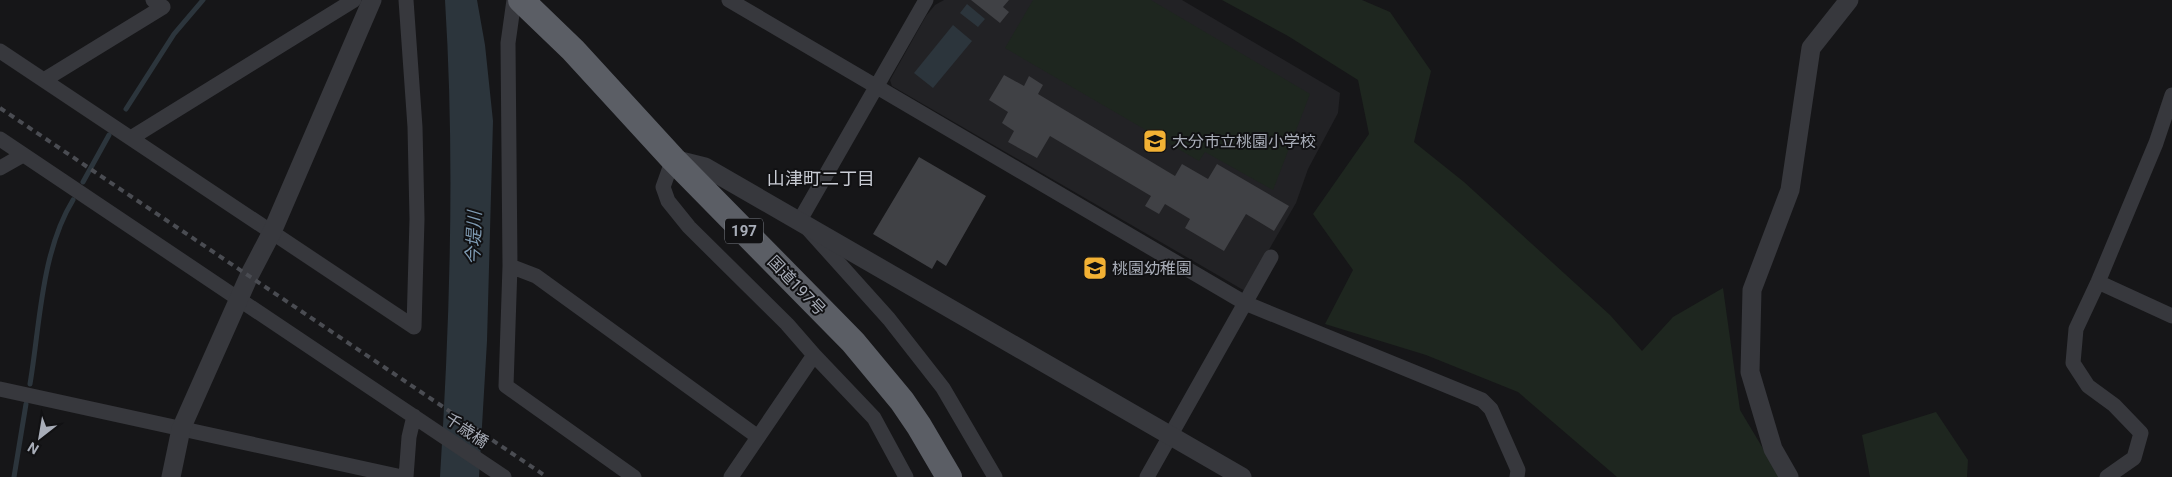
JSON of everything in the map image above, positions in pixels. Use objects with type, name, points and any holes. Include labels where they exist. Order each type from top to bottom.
[{"type":"highway","name":"国道197号","points":[[521,0],[573,50],[672,159],[880,373],[920,426],[949,477]]},
{"type":"street","points":[[44,80],[163,7],[153,0]]},
{"type":"street","points":[[131,138],[354,0]]},
{"type":"street","points":[[170,477],[181,429],[239,298],[272,232],[372,0]]},
{"type":"street","points":[[0,51],[414,327],[417,219],[415,127],[406,0]]},
{"type":"street","points":[[514,0],[508,43],[510,266],[506,386],[634,477]]},
{"type":"street","points":[[729,0],[1245,303],[1482,400],[1491,409],[1518,470],[1517,477]]},
{"type":"street","points":[[800,220],[926,0]]},
{"type":"street","points":[[1789,477],[1773,449],[1750,372],[1752,290],[1790,190],[1811,48],[1850,0]]},
{"type":"street","points":[[2107,477],[2134,458],[2141,433],[2114,405],[2088,386],[2072,364],[2076,329],[2098,282],[2156,143],[2172,95]]},
{"type":"street","name":"千歳橋","points":[[0,139],[504,477]]},
{"type":"street","points":[[0,168],[22,155]]},
{"type":"street","points":[[906,477],[874,418],[787,324],[688,227],[668,201],[663,187],[672,159],[705,167],[800,220],[1242,477]]},
{"type":"street","points":[[800,220],[889,320],[943,388],[995,477]]},
{"type":"street","points":[[1147,477],[1271,257]]},
{"type":"street","points":[[510,266],[536,276],[758,437]]},
{"type":"street","points":[[2098,282],[2172,316]]},
{"type":"street","points":[[731,477],[814,354]]},
{"type":"street","points":[[0,389],[402,477]]},
{"type":"street","points":[[406,477],[409,437],[414,416]]},
{"type":"shaded area","name":"大分市立桃園小学校","points":[[944,0],[1182,0],[1340,93],[1338,113],[1308,169],[1296,203],[1245,291],[892,86],[890,80],[926,16],[935,5]]},
{"type":"shaded area","points":[[1033,0],[1151,0],[1310,94],[1273,190],[1205,152],[1199,161],[1005,48]]},
{"type":"shaded area","points":[[1222,0],[1362,0],[1390,12],[1431,71],[1414,142],[1464,182],[1610,315],[1642,351],[1673,317],[1723,288],[1740,410],[1780,477],[1617,477],[1518,392],[1426,355],[1325,324],[1353,270],[1313,214],[1369,134],[1358,80],[1288,36]]},
{"type":"shaded area","points":[[1936,412],[1968,460],[1967,477],[1870,477],[1862,435]]},
{"type":"water","name":"今堤川","points":[[445,0],[477,0],[485,45],[493,121],[487,341],[479,477],[440,477],[449,298],[450,238],[450,119]]},
{"type":"water","points":[[967,4],[985,19],[978,27],[960,13]]},
{"type":"water","points":[[953,25],[972,41],[933,88],[914,73]]},
{"type":"building","points":[[971,0],[1009,0],[1003,7],[1009,12],[1000,23]]},
{"type":"building","points":[[1004,75],[1024,86],[1029,76],[1043,85],[1038,94],[1175,176],[1182,164],[1208,179],[1217,164],[1289,206],[1274,231],[1246,214],[1224,251],[1185,228],[1190,219],[1165,204],[1159,214],[1145,206],[1151,196],[1050,136],[1037,158],[1008,142],[1014,131],[1002,123],[1008,112],[989,100]]},
{"type":"building","points":[[919,157],[986,196],[946,266],[937,260],[932,269],[873,234]]},
{"type":"waterway","points":[[126,109],[174,34],[203,0]]},
{"type":"waterway","points":[[83,182],[109,135]]},
{"type":"waterway","points":[[30,384],[48,266],[62,220],[73,200]]},
{"type":"waterway","points":[[14,477],[26,404]]},
{"type":"railway","points":[[0,108],[547,477]]},
{"type":"place","name":"大分市立桃園小学校","points":[[1155,141]]},
{"type":"place","name":"桃園幼稚園","points":[[1095,268]]},
{"type":"district","name":"山津町二丁目","points":[[821,179]]}]
